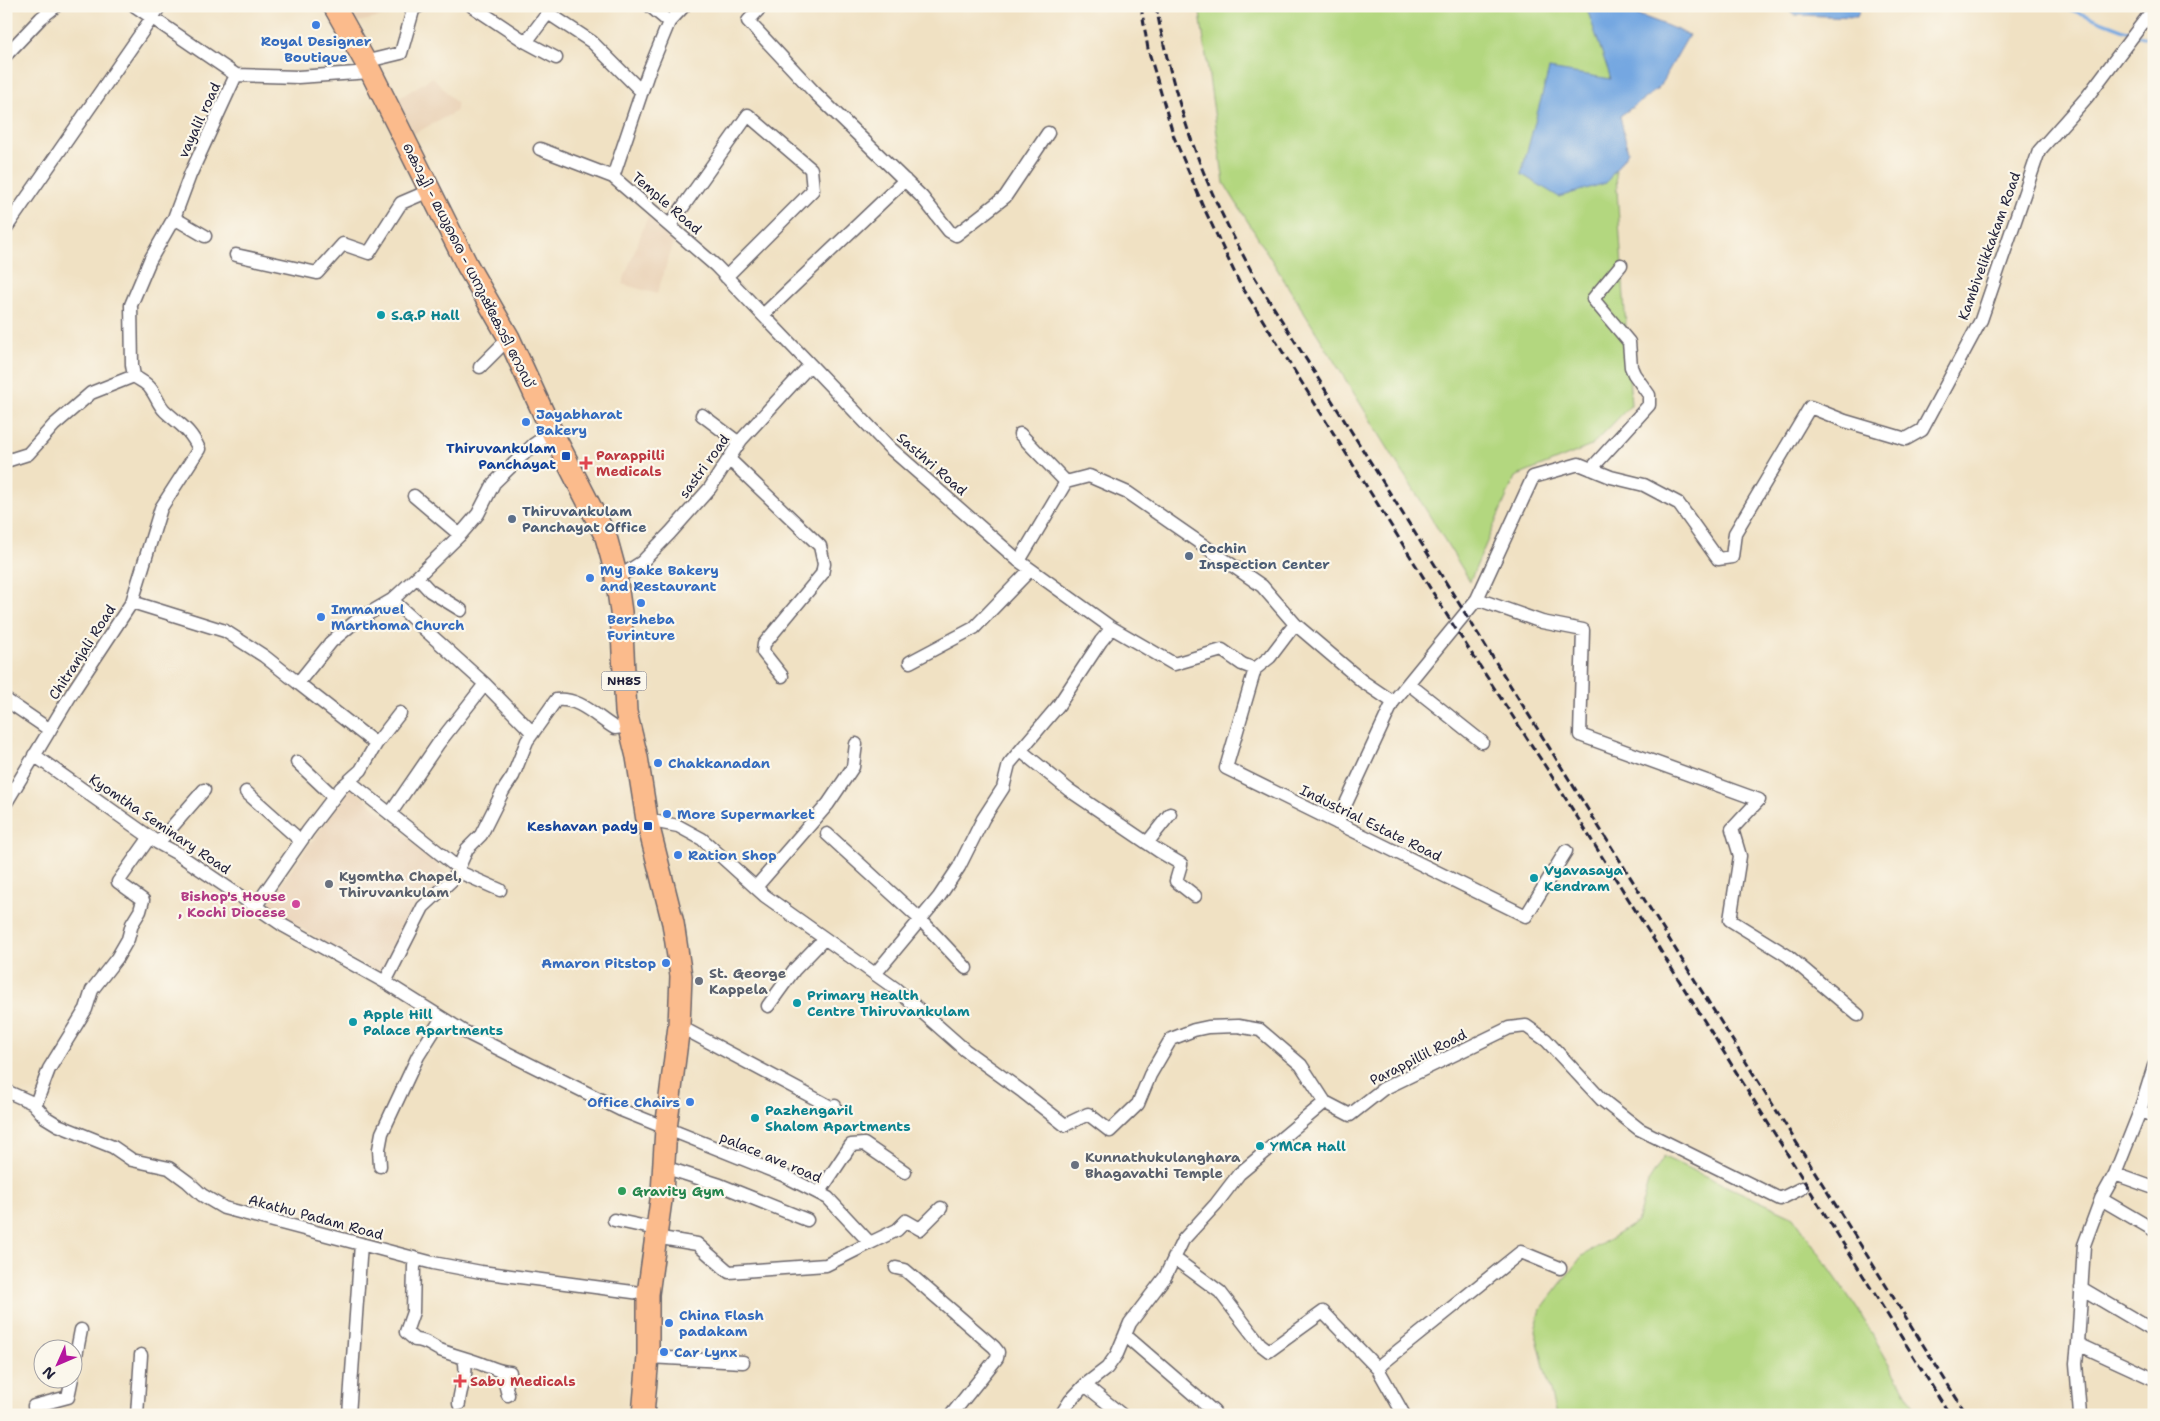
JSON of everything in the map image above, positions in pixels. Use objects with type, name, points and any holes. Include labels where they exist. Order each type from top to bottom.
[{"type":"highway","name":"കൊച്ചി - മധുരൈ - ധനുഷ്‌കോടി റോഡ്","points":[[334,6],[467,265],[509,338],[552,432],[606,537],[617,578],[629,726],[637,757],[647,820],[673,923],[681,976],[679,1026],[666,1130],[662,1193],[648,1294],[648,1357],[643,1415]]},
{"type":"street","points":[[6,56],[41,18],[56,6]]},
{"type":"street","name":"vayalil road","points":[[135,6],[236,75],[298,76],[367,67],[401,53],[414,7],[420,6]]},
{"type":"street","points":[[6,228],[160,6]]},
{"type":"street","points":[[472,6],[526,42],[556,58]]},
{"type":"street","points":[[650,6],[669,22]]},
{"type":"street","name":"Temple Road","points":[[684,6],[669,22],[642,92],[613,177],[670,225],[726,277],[810,365]]},
{"type":"street","points":[[762,6],[748,21],[815,93],[922,197],[948,231],[956,235],[1005,197],[1048,133]]},
{"type":"street","name":"Kambivelikkakam Road","points":[[1337,823],[1394,702],[1477,599],[1533,477],[1579,464],[1611,477],[1644,485],[1678,504],[1718,559],[1732,557],[1735,533],[1810,407],[1845,421],[1906,438],[1922,430],[1981,320],[2039,151],[2087,97],[2154,8]]},
{"type":"street","points":[[526,42],[549,10],[592,42],[642,92]]},
{"type":"street","name":"vayalil road","points":[[134,376],[132,365],[132,305],[150,260],[174,218],[190,175],[236,75]]},
{"type":"street","points":[[670,225],[748,115],[811,169],[813,190],[726,277]]},
{"type":"street","points":[[540,150],[613,177]]},
{"type":"street","points":[[764,315],[905,180]]},
{"type":"street","points":[[236,255],[317,273],[343,244],[369,253],[401,203],[430,191]]},
{"type":"street","points":[[174,218],[205,236]]},
{"type":"street","points":[[1591,469],[1649,405],[1649,395],[1631,367],[1629,342],[1593,299],[1621,265]]},
{"type":"street","points":[[480,367],[509,338]]},
{"type":"street","name":"sastri road","points":[[617,578],[642,562],[670,533],[710,488],[739,444],[810,365]]},
{"type":"street","name":"Sasthri Road","points":[[810,365],[889,447],[1019,561],[1112,628],[1174,664],[1222,650],[1242,664],[1256,669]]},
{"type":"street","points":[[6,461],[28,454],[54,425],[91,393],[134,376],[150,387],[157,402],[165,411],[179,421],[194,438],[199,449],[161,508],[132,602]]},
{"type":"street","points":[[702,415],[739,444]]},
{"type":"street","points":[[298,683],[331,642],[356,621],[392,600],[417,578],[478,514],[494,484],[533,445],[552,432]]},
{"type":"street","points":[[1020,434],[1066,482]]},
{"type":"street","points":[[729,459],[820,546],[824,564],[822,574],[764,644],[763,652],[782,676]]},
{"type":"street","points":[[1019,561],[1066,482],[1089,476],[1128,493],[1262,586],[1295,624],[1362,681],[1394,702]]},
{"type":"street","points":[[414,496],[460,535]]},
{"type":"street","points":[[910,662],[974,628],[1030,570]]},
{"type":"street","points":[[417,578],[430,591],[461,610]]},
{"type":"street","points":[[1477,599],[1542,622],[1583,630],[1580,735],[1759,800],[1732,829],[1740,856],[1730,920],[1788,956],[1858,1015]]},
{"type":"street","points":[[392,600],[485,684],[533,733]]},
{"type":"street","name":"Chitranjali Road","points":[[8,797],[132,602],[226,631],[264,656],[376,744]]},
{"type":"street","points":[[1256,669],[1270,657],[1295,624]]},
{"type":"street","points":[[875,974],[939,897],[959,867],[983,819],[1003,788],[1009,764],[1058,706],[1101,641],[1112,628]]},
{"type":"street","name":"Industrial Estate Road","points":[[1256,669],[1226,768],[1526,916],[1566,852]]},
{"type":"street","points":[[390,814],[438,744],[485,684]]},
{"type":"street","points":[[1409,684],[1482,742]]},
{"type":"street","points":[[385,982],[423,907],[454,878],[467,849],[481,835],[503,791],[513,776],[526,740],[556,700],[564,699],[585,706],[615,728],[629,726]]},
{"type":"street","points":[[6,700],[50,730]]},
{"type":"street","points":[[255,907],[301,841],[334,797],[360,770],[376,744],[400,713]]},
{"type":"street","points":[[756,887],[828,804],[853,767],[856,744]]},
{"type":"street","points":[[1021,751],[1069,790],[1181,864],[1176,881],[1195,896]]},
{"type":"street","name":"Kyomtha Seminary Road","points":[[34,755],[154,840],[178,854],[284,926],[385,982],[463,1031],[666,1130]]},
{"type":"street","points":[[297,762],[334,797]]},
{"type":"street","points":[[349,781],[458,869],[500,890]]},
{"type":"street","points":[[35,1106],[49,1069],[86,1010],[92,990],[117,958],[128,939],[132,924],[140,911],[143,900],[118,882],[154,840],[204,790]]},
{"type":"street","points":[[246,792],[301,841]]},
{"type":"street","points":[[1147,843],[1170,814]]},
{"type":"street","points":[[647,820],[678,826],[702,839],[756,887],[824,939],[896,988],[964,1050],[1065,1125],[1088,1114],[1110,1130],[1138,1104],[1150,1075],[1171,1039],[1194,1030],[1208,1027],[1238,1026],[1260,1030],[1301,1066],[1324,1102],[1239,1174],[1216,1204],[1183,1240],[1165,1277],[1130,1323],[1117,1354],[1107,1368],[1070,1401],[1061,1415]]},
{"type":"street","points":[[827,834],[921,920],[966,968]]},
{"type":"street","points":[[768,1006],[794,970],[824,939]]},
{"type":"street","points":[[380,1166],[378,1149],[382,1133],[418,1056],[442,1018]]},
{"type":"street","points":[[679,1026],[831,1107],[835,1106]]},
{"type":"street","name":"Parappillil Road","points":[[1324,1102],[1350,1115],[1383,1089],[1509,1028],[1526,1026],[1546,1040],[1601,1099],[1639,1129],[1780,1199],[1802,1188]]},
{"type":"street","points":[[2080,1415],[2076,1363],[2084,1245],[2101,1199],[2115,1174],[2140,1111],[2154,1066]]},
{"type":"street","name":"Akathu Padam Road","points":[[6,1090],[35,1106],[45,1117],[58,1125],[113,1147],[132,1160],[169,1168],[202,1195],[224,1208],[418,1259],[481,1272],[648,1294]]},
{"type":"street","points":[[2140,1111],[2154,1116]]},
{"type":"street","name":"palace ave road","points":[[666,1130],[783,1176],[828,1198],[870,1243]]},
{"type":"street","points":[[818,1193],[851,1145],[864,1144],[905,1172]]},
{"type":"street","points":[[664,1167],[720,1185],[807,1220]]},
{"type":"street","points":[[2115,1174],[2154,1188]]},
{"type":"street","points":[[2101,1199],[2154,1230]]},
{"type":"street","points":[[614,1220],[697,1244],[729,1272],[826,1265],[897,1230],[906,1221],[920,1229],[941,1208]]},
{"type":"street","points":[[349,1415],[362,1244]]},
{"type":"street","points":[[1378,1369],[1520,1252],[1560,1268]]},
{"type":"street","points":[[1174,1258],[1220,1292],[1260,1344],[1269,1351],[1323,1312],[1378,1369],[1404,1415]]},
{"type":"street","points":[[418,1259],[414,1266],[413,1312],[406,1332],[415,1340],[424,1340],[432,1346],[464,1359],[495,1370],[510,1372],[506,1386],[508,1395]]},
{"type":"street","points":[[896,1268],[905,1270],[998,1352],[997,1358],[952,1415]]},
{"type":"street","points":[[2081,1288],[2154,1331]]},
{"type":"street","points":[[79,1338],[81,1330]]},
{"type":"street","points":[[1125,1335],[1214,1412]]},
{"type":"street","points":[[2078,1344],[2154,1379]]},
{"type":"street","points":[[137,1415],[141,1355]]},
{"type":"street","points":[[648,1357],[743,1362]]},
{"type":"street","points":[[459,1404],[460,1392],[466,1377],[464,1359]]},
{"type":"street","points":[[1086,1386],[1122,1415]]},
{"type":"street","points":[[35,1415],[34,1406],[68,1397],[70,1388]]},
{"type":"shaded area","points":[[334,6],[399,6],[399,13],[344,25]]},
{"type":"shaded area","points":[[433,77],[457,104],[455,112],[406,138],[388,105]]},
{"type":"shaded area","points":[[649,213],[676,236],[657,294],[622,284]]},
{"type":"shaded area","points":[[351,786],[451,877],[423,902],[384,977],[265,907]]},
{"type":"green space","points":[[1199,6],[1605,6],[1631,405],[1591,446],[1515,477],[1470,581],[1224,183]]},
{"type":"green space","points":[[1664,1157],[1794,1217],[1858,1310],[1919,1415],[1556,1415],[1535,1330],[1541,1309],[1582,1256],[1637,1222],[1648,1182]]},
{"type":"water","points":[[1586,6],[1626,11],[1689,35],[1658,89],[1620,116],[1628,152],[1606,183],[1559,197],[1521,174],[1549,69],[1611,79]]},
{"type":"water","points":[[1783,6],[1861,6],[1857,17],[1794,15]]},
{"type":"waterway","points":[[2061,6],[2132,33]]},
{"type":"waterway","points":[[2138,35],[2154,41]]},
{"type":"railway","points":[[1141,6],[1148,49],[1174,137],[1203,206],[1239,282],[1455,628],[1551,775],[1950,1415]]},
{"type":"railway","points":[[1156,6],[1166,55],[1195,151],[1228,227],[1254,276],[1967,1415]]},
{"type":"place","name":"Royal Designer Boutique","points":[[316,25]]},
{"type":"place","name":"S.G.P Hall","points":[[381,315]]},
{"type":"place","name":"Jayabharat Bakery","points":[[526,422]]},
{"type":"place","name":"Thiruvankulam Panchayat","points":[[566,456]]},
{"type":"place","name":"Parappilli Medicals","points":[[586,463]]},
{"type":"place","name":"Thiruvankulam Panchayat Office","points":[[512,519]]},
{"type":"place","name":"Cochin Inspection Center","points":[[1189,556]]},
{"type":"place","name":"My Bake Bakery and Restaurant","points":[[590,578]]},
{"type":"place","name":"Bersheba Furinture","points":[[641,603]]},
{"type":"place","name":"Immanuel Marthoma Church","points":[[321,617]]},
{"type":"place","name":"Chakkanadan","points":[[658,763]]},
{"type":"place","name":"More Supermarket","points":[[667,814]]},
{"type":"place","name":"Keshavan pady","points":[[648,826]]},
{"type":"place","name":"Ration Shop","points":[[678,855]]},
{"type":"place","name":"Vyavasaya Kendram","points":[[1534,878]]},
{"type":"place","name":"Kyomtha Chapel, Thiruvankulam","points":[[329,884]]},
{"type":"place","name":"Bishop's House , Kochi Diocese","points":[[296,904]]},
{"type":"place","name":"Amaron Pitstop","points":[[666,963]]},
{"type":"place","name":"St. George Kappela","points":[[699,981]]},
{"type":"place","name":"Primary Health Centre Thiruvankulam","points":[[797,1003]]},
{"type":"place","name":"Apple Hill Palace Apartments","points":[[353,1022]]},
{"type":"place","name":"Office Chairs","points":[[690,1102]]},
{"type":"place","name":"Pazhengaril Shalom Apartments","points":[[755,1118]]},
{"type":"place","name":"YMCA Hall","points":[[1260,1146]]},
{"type":"place","name":"Kunnathukulanghara Bhagavathi Temple","points":[[1075,1165]]},
{"type":"place","name":"Gravity Gym","points":[[622,1191]]},
{"type":"place","name":"China Flash padakam","points":[[669,1323]]},
{"type":"place","name":"Car Lynx","points":[[664,1352]]},
{"type":"place","name":"Sabu Medicals","points":[[460,1381]]}]
